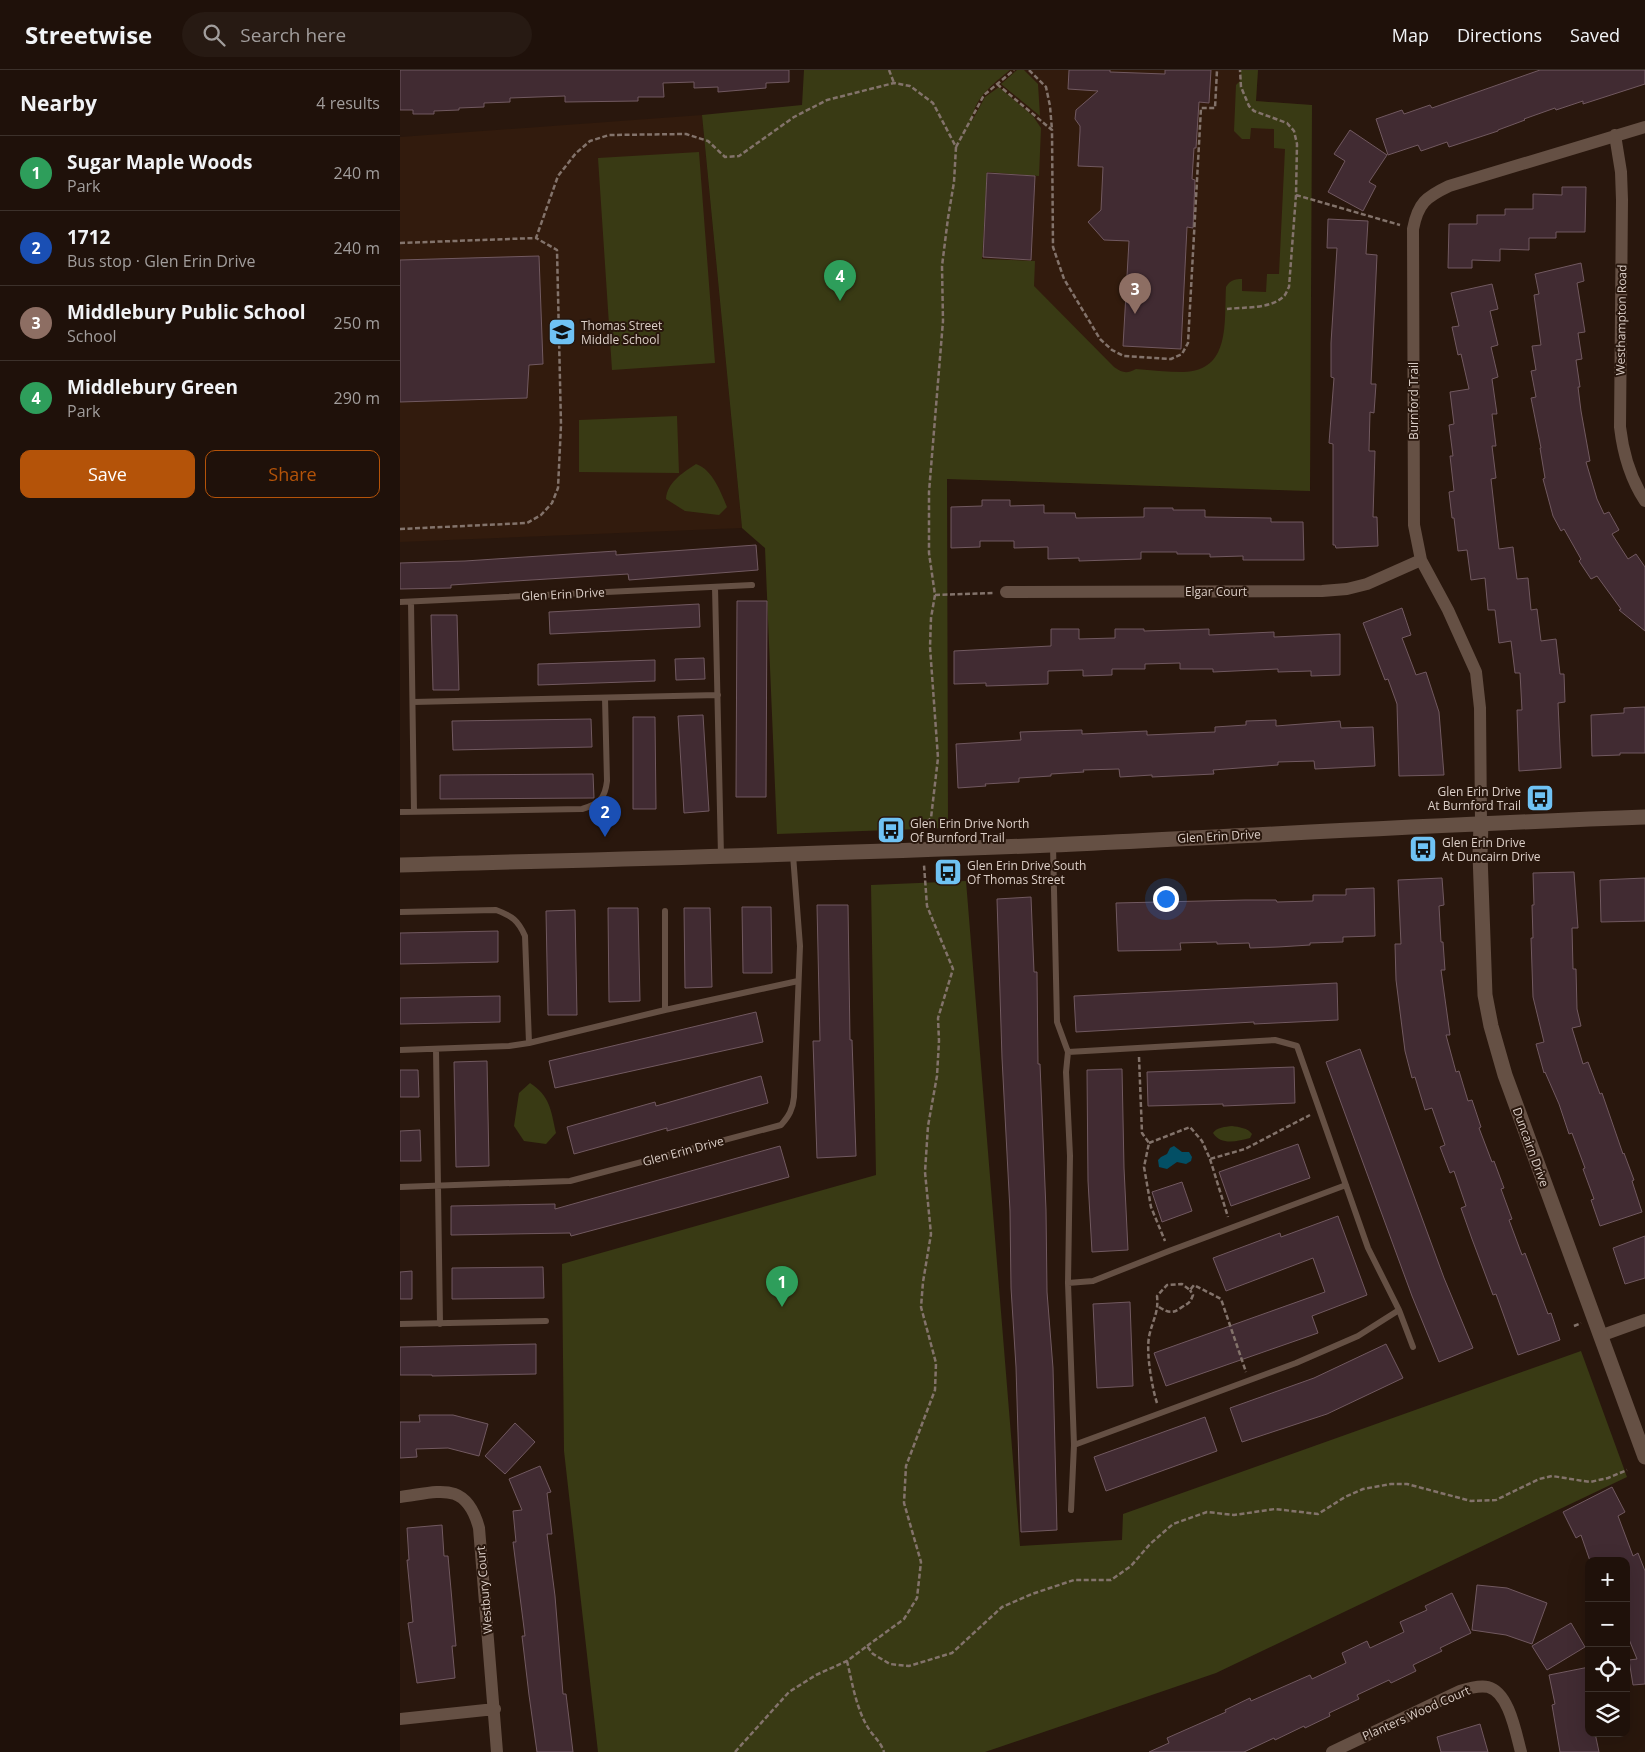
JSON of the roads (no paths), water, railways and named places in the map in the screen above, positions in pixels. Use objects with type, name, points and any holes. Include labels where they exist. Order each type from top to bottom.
[{"type":"street","name":"Burnford Trail","points":[[1481,823],[1480,708],[1476,672],[1448,610],[1421,560],[1414,525],[1412,504],[1413,229],[1416,214],[1423,202],[1432,194],[1449,186],[1645,127]]},
{"type":"street","name":"Westhampton Road","points":[[1615,135],[1621,172],[1622,200],[1620,427],[1623,451],[1645,501]]},
{"type":"street","name":"Elgar Court","points":[[1006,592],[1322,591],[1347,589],[1367,584],[1421,560]]},
{"type":"street","name":"Glen Erin Drive","points":[[400,865],[924,850],[1481,823],[1645,817]]},
{"type":"street","name":"Duncairn Drive","points":[[1481,823],[1480,854],[1485,995],[1491,1026],[1505,1075],[1645,1457]]},
{"type":"street","points":[[1600,1336],[1645,1320]]},
{"type":"street","name":"Westbury Court","points":[[400,1497],[446,1491],[464,1498],[475,1514],[478,1528],[495,1709],[497,1752]]},
{"type":"street","name":"Planters Wood Court","points":[[1332,1752],[1460,1690],[1489,1687],[1498,1693],[1506,1704],[1521,1752]]},
{"type":"street","points":[[400,1719],[495,1709]]},
{"type":"lane","name":"Glen Erin Drive","points":[[400,602],[752,585]]},
{"type":"lane","points":[[715,587],[721,856]]},
{"type":"lane","points":[[411,602],[414,811]]},
{"type":"lane","points":[[412,702],[718,695]]},
{"type":"lane","points":[[400,812],[582,809],[593,806],[606,793],[605,698]]},
{"type":"lane","points":[[1053,844],[1057,1022],[1068,1052],[1066,1072],[1070,1156],[1068,1283],[1074,1444],[1072,1510]]},
{"type":"lane","name":"Glen Erin Drive","points":[[400,1187],[570,1181],[781,1125],[788,1118],[793,1107],[800,946],[793,855]]},
{"type":"lane","points":[[400,912],[496,910],[509,915],[519,924],[525,936],[529,1044]]},
{"type":"lane","points":[[664,1010],[665,911]]},
{"type":"lane","points":[[400,1050],[529,1044],[664,1010],[798,981]]},
{"type":"lane","points":[[1068,1052],[1276,1040],[1297,1046],[1368,1248],[1399,1310],[1413,1347]]},
{"type":"lane","points":[[436,1049],[440,1324]]},
{"type":"lane","points":[[1068,1283],[1094,1281],[1346,1185]]},
{"type":"lane","points":[[1074,1444],[1296,1363],[1358,1336],[1399,1310]]},
{"type":"lane","points":[[400,1324],[546,1321]]},
{"type":"water","points":[[1174,1146],[1182,1152],[1189,1152],[1192,1157],[1191,1161],[1186,1164],[1177,1162],[1167,1169],[1159,1167],[1158,1160]]},
{"type":"place","name":"Middlebury Green","points":[[840,301]]},
{"type":"place","name":"Middlebury Public School","points":[[1135,314]]},
{"type":"place","name":"Thomas Street Middle School","points":[[562,332]]},
{"type":"place","name":"Glen Erin Drive At Burnford Trail","points":[[1540,798]]},
{"type":"place","name":"Glen Erin Drive North Of Burnford Trail","points":[[891,830]]},
{"type":"place","name":"1712","points":[[605,837]]},
{"type":"place","name":"Glen Erin Drive At Duncairn Drive","points":[[1423,849]]},
{"type":"place","name":"Glen Erin Drive South Of Thomas Street","points":[[948,872]]},
{"type":"place","name":"Sugar Maple Woods","points":[[782,1307]]}]
